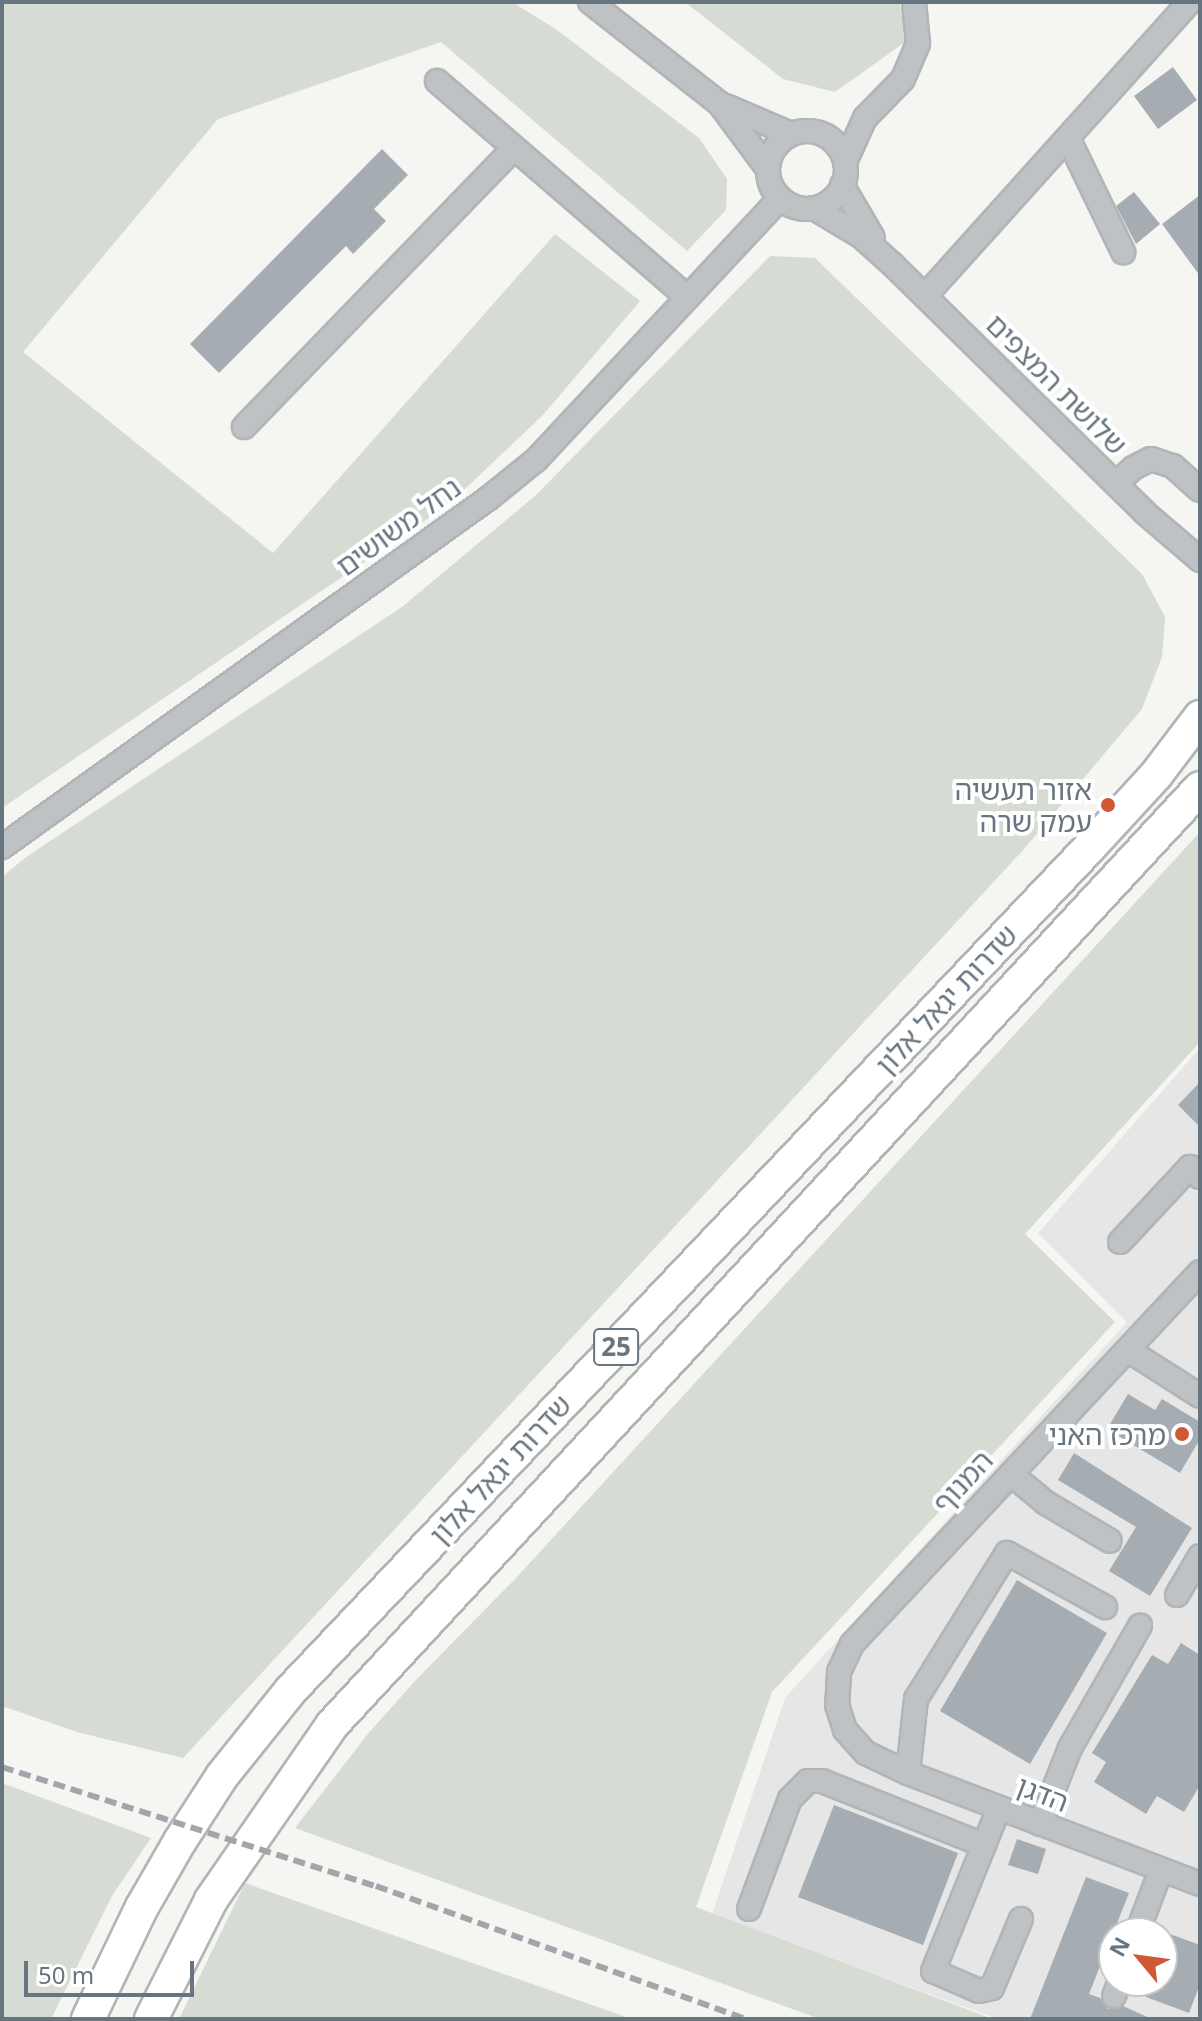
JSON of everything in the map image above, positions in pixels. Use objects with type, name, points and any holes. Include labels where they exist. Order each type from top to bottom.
[{"type":"highway","name":"שדרות יגאל אלון","points":[[88,2019],[142,1907],[180,1841],[222,1776],[291,1690],[1088,849],[1156,775],[1200,717]]},
{"type":"highway","name":"שדרות יגאל אלון","points":[[151,2019],[211,1900],[332,1725],[1200,788]]},
{"type":"street","points":[[590,2],[719,103],[768,169],[773,189],[780,198],[802,209],[814,208],[836,196],[857,131],[874,108],[903,79],[918,43],[914,2]]},
{"type":"street","points":[[925,296],[1190,2]]},
{"type":"street","points":[[437,81],[687,297]]},
{"type":"street","points":[[719,103],[833,142],[845,162]]},
{"type":"street","points":[[768,169],[775,148],[802,133],[847,122],[874,108]]},
{"type":"street","points":[[1068,138],[1123,252]]},
{"type":"street","points":[[244,427],[514,148]]},
{"type":"street","name":"שלושת המצפים","points":[[842,185],[863,224],[893,265]]},
{"type":"street","name":"נחל משושים","points":[[2,847],[524,470],[780,198]]},
{"type":"street","name":"שלושת המצפים","points":[[814,208],[862,237],[893,265],[1180,546],[1200,572]]},
{"type":"street","points":[[1116,484],[1133,468],[1151,459],[1173,466],[1200,490]]},
{"type":"street","name":"שלושת המצפים","points":[[1180,546],[1200,560]]},
{"type":"street","points":[[1120,1242],[1190,1167],[1200,1177]]},
{"type":"street","name":"המנוף","points":[[866,1753],[845,1730],[837,1705],[839,1672],[852,1644],[1200,1272]]},
{"type":"street","points":[[1128,1350],[1200,1396]]},
{"type":"street","points":[[1011,1474],[1046,1503],[1110,1541]]},
{"type":"street","points":[[908,1773],[916,1699],[1007,1553],[1105,1607]]},
{"type":"street","points":[[1177,1595],[1200,1556]]},
{"type":"street","points":[[1040,1824],[1070,1748],[1140,1626]]},
{"type":"street","name":"הדגן","points":[[866,1753],[908,1773],[1200,1884]]},
{"type":"street","points":[[749,1909],[790,1799],[808,1781],[822,1781],[984,1845]]},
{"type":"street","points":[[999,1808],[933,1971],[979,1991],[992,1988],[1021,1919]]},
{"type":"street","points":[[1143,1917],[1161,1870]]},
{"type":"shaded area","points":[[2,2],[512,2],[557,30],[699,138],[727,179],[726,210],[687,251],[441,42],[218,119],[23,352],[273,553],[555,234],[640,301],[543,415],[448,505],[2,808]]},
{"type":"shaded area","points":[[685,2],[899,2],[908,40],[835,92],[783,79]]},
{"type":"shaded area","points":[[770,256],[815,258],[1142,574],[1165,617],[1162,657],[1142,709],[1024,849],[183,1758],[77,1732],[2,1706],[2,877],[26,857],[402,607],[535,496]]},
{"type":"shaded area","points":[[1200,832],[1200,1042],[1025,1234],[1115,1322],[772,1692],[696,1907],[993,2019],[820,2019],[295,1828],[367,1735],[414,1682],[516,1578]]},
{"type":"shaded area","points":[[1200,1048],[1200,2019],[998,2019],[712,1915],[785,1698],[1127,1322],[1038,1233]]},
{"type":"shaded area","points":[[2,1783],[151,1838],[112,1896],[51,2019],[2,2019]]},
{"type":"shaded area","points":[[245,1883],[632,2019],[179,2019]]},
{"type":"building","points":[[1173,67],[1197,100],[1158,129],[1134,96]]},
{"type":"building","points":[[382,149],[408,175],[374,209],[386,221],[353,254],[346,246],[219,373],[190,344]]},
{"type":"building","points":[[1134,192],[1160,224],[1136,244],[1116,206]]},
{"type":"building","points":[[1200,195],[1200,276],[1162,224]]},
{"type":"building","points":[[1200,1082],[1200,1127],[1178,1105]]},
{"type":"building","points":[[1128,1394],[1155,1410],[1162,1399],[1200,1422],[1200,1439],[1180,1473],[1107,1429]]},
{"type":"building","points":[[1074,1453],[1192,1528],[1150,1596],[1109,1571],[1136,1527],[1058,1480]]},
{"type":"building","points":[[1017,1580],[1107,1633],[1030,1764],[940,1711]]},
{"type":"building","points":[[1181,1643],[1200,1655],[1200,1785],[1184,1812],[1157,1796],[1146,1814],[1094,1782],[1106,1762],[1092,1753],[1152,1655],[1168,1664]]},
{"type":"building","points":[[834,1805],[958,1853],[923,1945],[798,1897]]},
{"type":"building","points":[[1017,1839],[1046,1849],[1038,1874],[1008,1865]]},
{"type":"building","points":[[1086,1877],[1129,1893],[1119,1917],[1098,1917],[1098,1971],[1089,1994],[1100,1998],[1108,2009],[1123,2006],[1152,2019],[1030,2019]]},
{"type":"building","points":[[1178,1937],[1200,1945],[1200,1984],[1189,2013],[1146,1997],[1178,1997]]},
{"type":"railway","points":[[2,1767],[376,1886],[746,2019]]},
{"type":"place","name":"אזור תעשיה עמק שרה","points":[[1108,805]]},
{"type":"place","name":"מרכז האני","points":[[1182,1434]]}]
